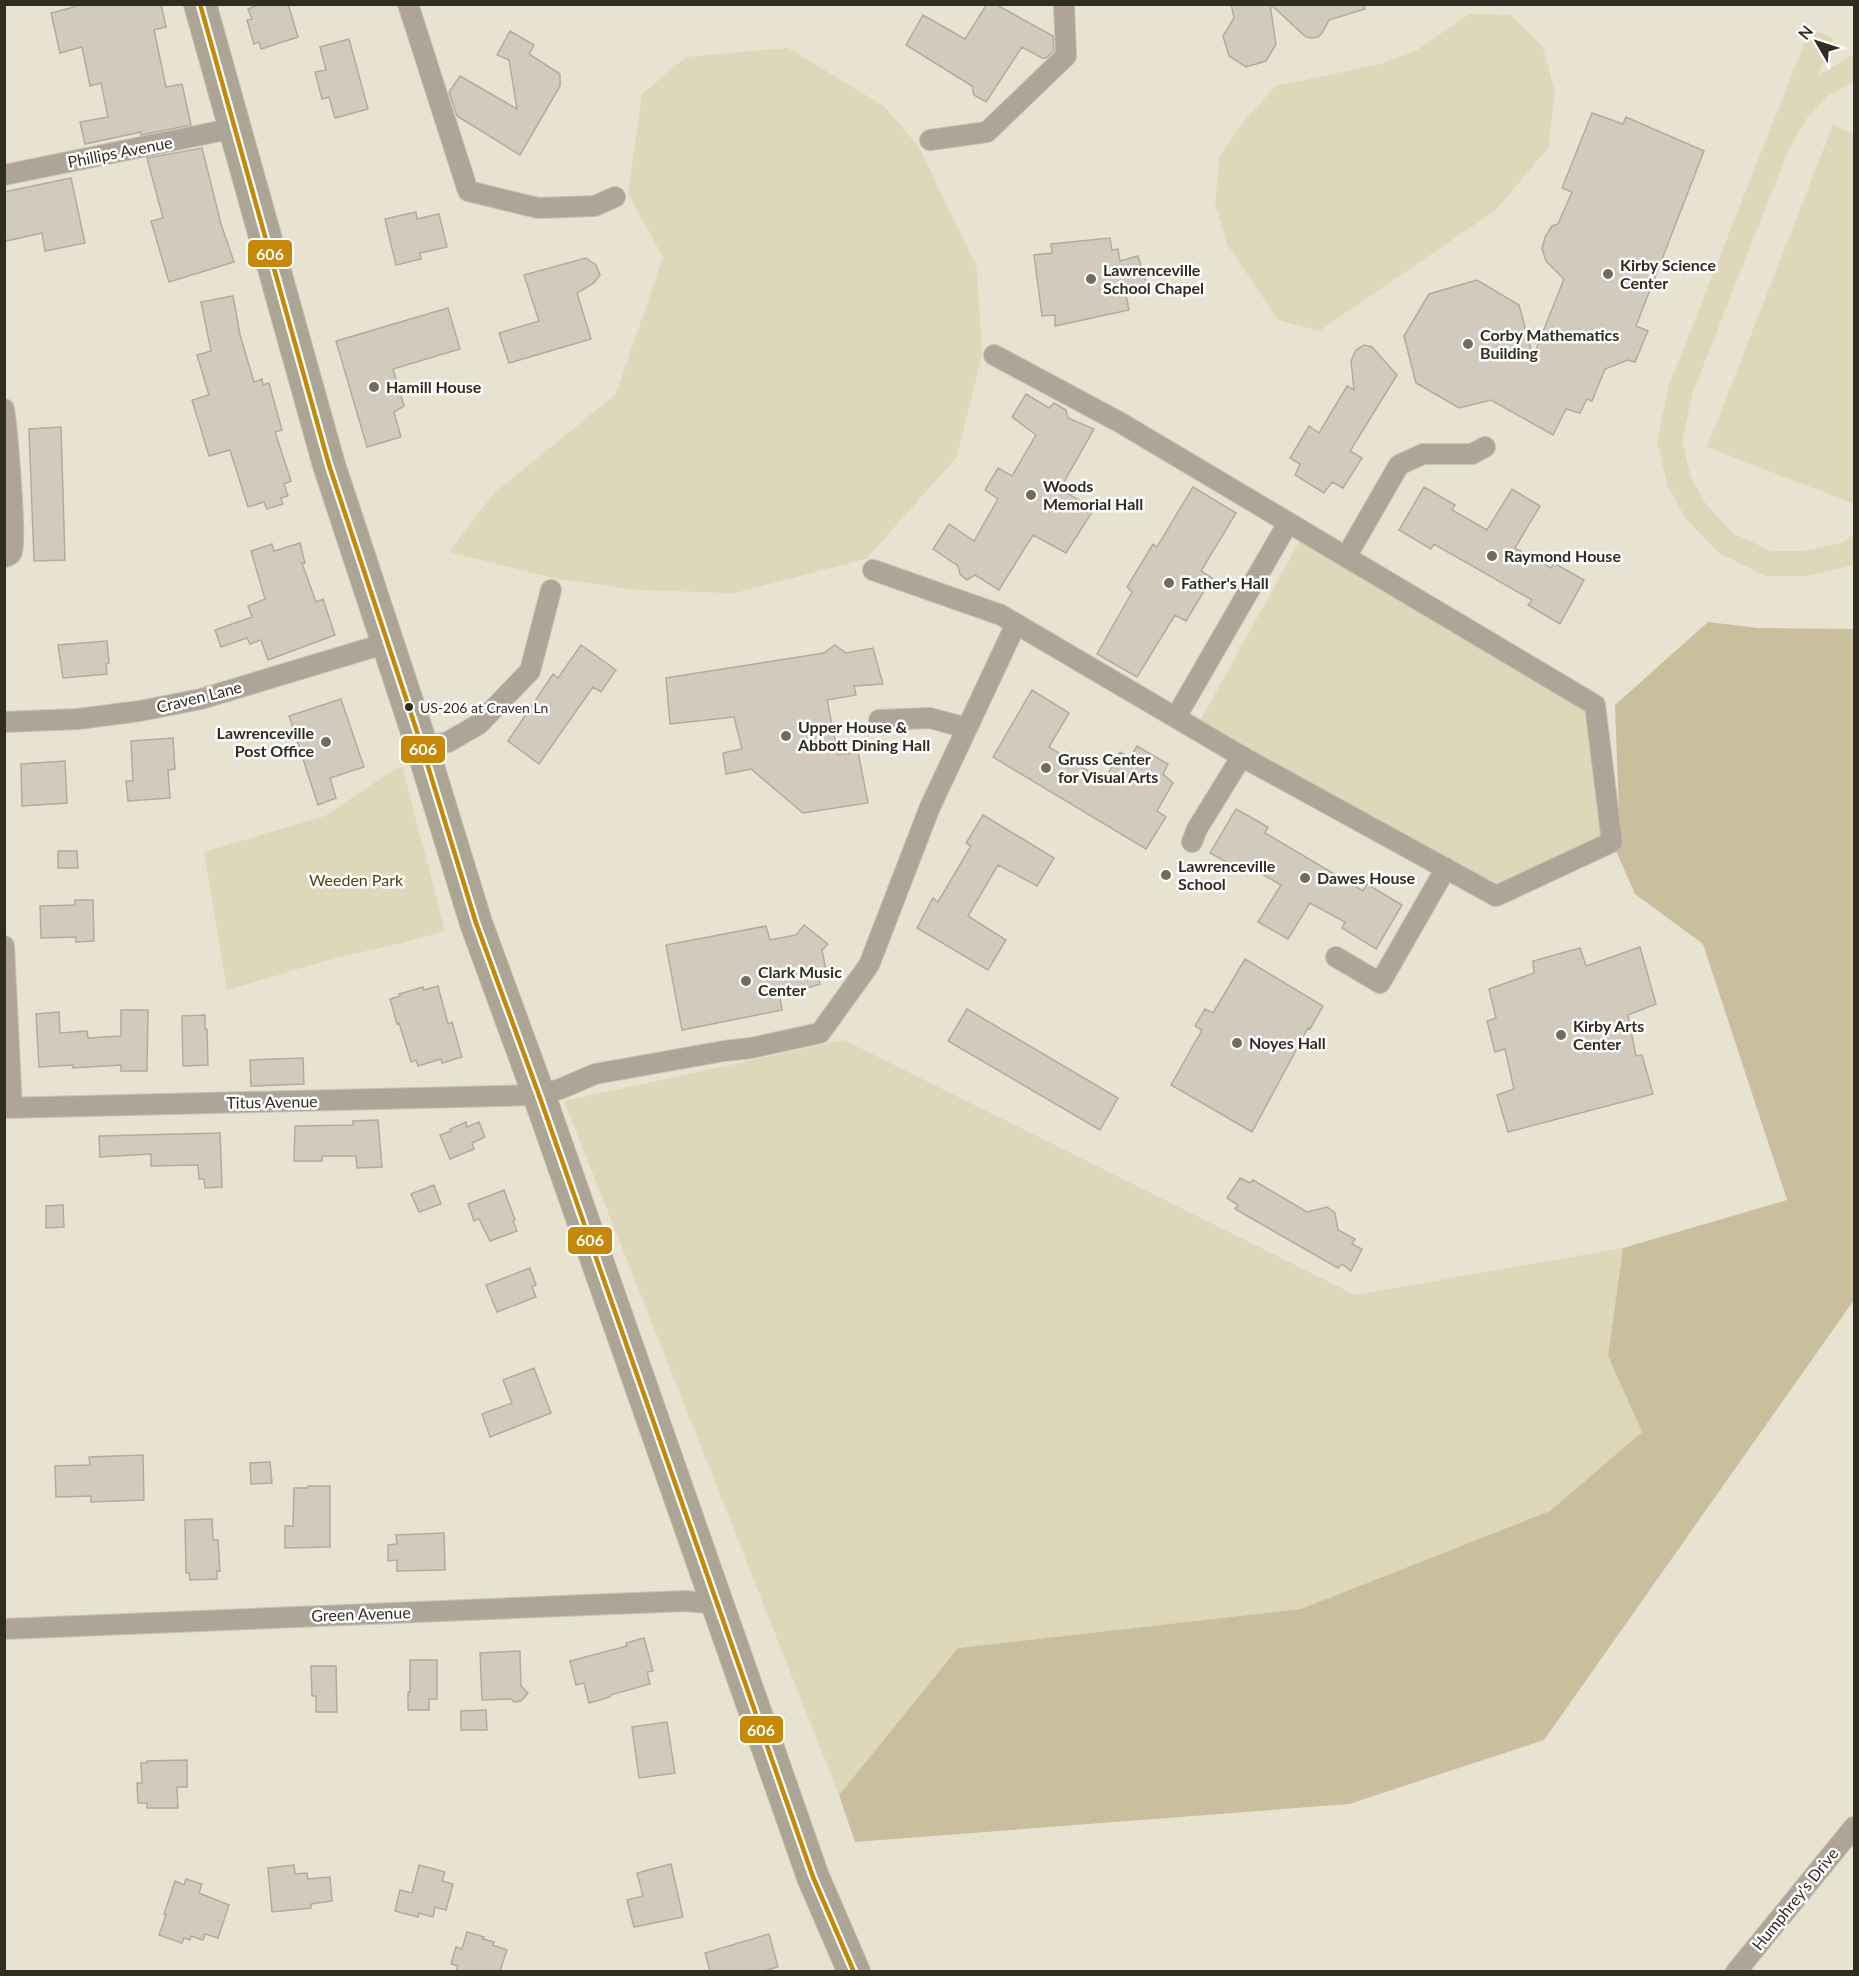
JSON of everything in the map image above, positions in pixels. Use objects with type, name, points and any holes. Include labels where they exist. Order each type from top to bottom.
[{"type":"highway","points":[[200,4],[329,465],[422,747],[476,923],[539,1095],[813,1877],[854,1971]]},
{"type":"street","points":[[408,4],[468,191],[538,208],[595,206],[615,197]]},
{"type":"street","points":[[930,140],[987,132],[1066,56],[1064,4]]},
{"type":"street","name":"Phillips Avenue","points":[[4,174],[235,128]]},
{"type":"street","points":[[873,570],[1000,615],[1242,756],[1496,896],[1612,842],[1595,705],[1121,423],[994,355]]},
{"type":"street","points":[[4,409],[13,550],[10,555],[4,557]]},
{"type":"street","points":[[1346,557],[1399,465],[1423,454],[1472,454],[1485,447]]},
{"type":"street","points":[[1176,717],[1288,523]]},
{"type":"street","points":[[422,747],[448,742],[479,724],[530,671],[550,590]]},
{"type":"street","name":"Titus Avenue","points":[[8,1108],[539,1095],[595,1074],[751,1048],[820,1033],[869,965],[930,807],[1016,624]]},
{"type":"street","name":"Craven Lane","points":[[4,722],[78,719],[140,711],[201,699],[387,643]]},
{"type":"street","points":[[879,720],[930,718],[967,728]]},
{"type":"street","points":[[1192,842],[1197,829],[1242,756]]},
{"type":"street","points":[[1336,957],[1380,983],[1446,868]]},
{"type":"street","points":[[4,946],[8,1108]]},
{"type":"street","name":"Green Avenue","points":[[4,1629],[685,1601],[717,1605]]},
{"type":"street","name":"Humphrey's Drive","points":[[1736,1971],[1854,1827]]},
{"type":"green space","points":[[1469,14],[1510,15],[1543,47],[1555,93],[1548,148],[1496,210],[1319,331],[1278,320],[1227,244],[1215,202],[1220,155],[1249,115],[1276,86],[1380,64],[1417,50]]},
{"type":"green space","points":[[1810,29],[1833,38],[1818,76],[1854,55],[1854,81],[1828,96],[1807,118],[1790,146],[1693,392],[1682,441],[1691,478],[1706,504],[1733,533],[1771,551],[1804,551],[1844,542],[1854,534],[1854,565],[1807,576],[1766,576],[1719,553],[1686,519],[1668,487],[1657,441],[1669,385]]},
{"type":"green space","points":[[788,48],[884,106],[919,147],[977,268],[982,354],[957,457],[866,559],[734,593],[637,590],[553,578],[449,552],[494,493],[616,394],[663,257],[628,194],[642,94],[686,57]]},
{"type":"green space","points":[[1833,125],[1854,134],[1854,504],[1707,447]]},
{"type":"green space","points":[[1299,542],[1586,711],[1602,836],[1496,886],[1200,721]]},
{"type":"green space","name":"Weeden Park","points":[[402,766],[445,931],[339,957],[227,990],[204,852],[325,816]]},
{"type":"green space","points":[[844,1040],[1355,1295],[1623,1248],[1608,1356],[1642,1432],[1550,1511],[1301,1609],[958,1648],[839,1795],[564,1101]]},
{"type":"shaded area","points":[[1708,622],[1758,628],[1854,629],[1854,1300],[1544,1740],[1349,1804],[855,1842],[839,1795],[958,1648],[1301,1609],[1550,1511],[1642,1432],[1608,1356],[1623,1248],[1787,1200],[1703,944],[1635,894],[1612,842],[1619,813],[1615,705]]},
{"type":"building","points":[[85,4],[161,4],[166,27],[154,30],[166,87],[182,84],[191,125],[141,135],[141,132],[85,144],[80,122],[108,117],[101,83],[90,86],[82,47],[60,53],[51,13]]},
{"type":"building","points":[[261,4],[288,4],[298,37],[261,49],[259,42],[254,44],[247,20],[252,19],[248,9]]},
{"type":"building","points":[[987,4],[995,4],[1053,36],[1054,51],[1046,58],[1042,58],[1022,47],[986,102],[974,95],[972,86],[906,45],[923,15],[965,39]]},
{"type":"building","points":[[1231,4],[1270,4],[1276,44],[1266,61],[1246,67],[1229,56],[1223,36],[1234,18]]},
{"type":"building","points":[[1270,4],[1364,4],[1365,9],[1329,20],[1322,33],[1312,38],[1306,37]]},
{"type":"building","points":[[510,31],[534,45],[529,54],[560,74],[560,86],[520,155],[457,116],[449,92],[460,76],[517,109],[509,60],[497,55]]},
{"type":"building","points":[[349,39],[368,109],[335,118],[329,97],[322,99],[315,72],[326,70],[320,47]]},
{"type":"building","name":"Kirby Science Center","points":[[1592,113],[1623,124],[1626,117],[1704,151],[1636,326],[1648,331],[1635,362],[1628,360],[1605,369],[1592,401],[1587,399],[1580,413],[1566,409],[1553,435],[1491,400],[1459,408],[1416,383],[1404,336],[1429,294],[1477,280],[1519,305],[1533,357],[1564,279],[1546,261],[1542,249],[1545,237],[1552,226],[1558,224],[1572,192],[1562,188]]},
{"type":"building","points":[[202,148],[221,224],[234,262],[169,282],[151,221],[163,218],[147,158]]},
{"type":"building","points":[[71,178],[85,243],[45,251],[42,233],[6,241],[4,192]]},
{"type":"building","points":[[416,212],[417,219],[439,214],[447,247],[420,253],[421,259],[396,265],[385,219]]},
{"type":"building","name":"Lawrenceville School Chapel","points":[[1110,238],[1112,250],[1118,249],[1120,261],[1138,256],[1147,285],[1125,290],[1129,310],[1055,326],[1055,315],[1042,316],[1034,255],[1052,253],[1051,244]]},
{"type":"building","points":[[586,258],[596,265],[600,275],[594,283],[577,293],[591,339],[509,363],[499,333],[539,321],[524,275]]},
{"type":"building","points":[[233,296],[240,335],[254,382],[262,379],[263,385],[269,383],[282,430],[275,432],[291,481],[284,484],[288,496],[281,498],[283,504],[267,509],[264,502],[248,507],[230,450],[209,456],[192,400],[209,395],[197,355],[211,351],[201,302]]},
{"type":"building","name":"Hamill House","points":[[448,308],[460,349],[393,369],[404,406],[394,412],[401,437],[367,447],[336,341]]},
{"type":"building","points":[[1364,345],[1372,347],[1397,375],[1350,451],[1362,458],[1343,488],[1332,482],[1324,493],[1295,475],[1300,464],[1290,458],[1309,426],[1319,433],[1347,386],[1354,390],[1351,361],[1356,350]]},
{"type":"building","name":"Woods Memorial Hall","points":[[1026,394],[1049,408],[1054,403],[1066,410],[1068,418],[1094,429],[1060,489],[1094,509],[1066,553],[1033,535],[999,590],[975,575],[967,580],[960,574],[958,566],[933,549],[949,524],[974,541],[998,499],[985,490],[998,468],[1012,476],[1036,435],[1012,417]]},
{"type":"building","points":[[61,427],[65,560],[34,561],[29,429]]},
{"type":"building","name":"Father's Hall","points":[[1193,487],[1236,513],[1201,571],[1212,578],[1186,621],[1175,615],[1137,677],[1097,654],[1132,592],[1127,587],[1153,544],[1157,547]]},
{"type":"building","name":"Raymond House","points":[[1424,487],[1455,505],[1452,510],[1487,530],[1512,489],[1540,506],[1515,548],[1551,568],[1554,563],[1584,580],[1560,624],[1528,605],[1532,600],[1434,544],[1431,549],[1399,530]]},
{"type":"building","points":[[300,543],[305,563],[302,563],[316,602],[323,599],[335,635],[268,660],[261,640],[250,644],[247,638],[221,647],[215,630],[252,617],[248,606],[265,599],[251,551],[272,544],[274,551]]},
{"type":"building","points":[[107,641],[109,663],[106,664],[107,674],[63,678],[58,645]]},
{"type":"building","points":[[581,645],[616,670],[601,692],[593,687],[539,764],[508,741],[553,674],[558,678]]},
{"type":"building","name":"Upper House & Abbott Dining Hall","points":[[835,645],[846,653],[873,648],[883,684],[854,686],[856,695],[827,700],[838,755],[858,752],[868,803],[803,813],[751,769],[726,774],[723,753],[742,749],[734,717],[670,724],[666,678],[824,653]]},
{"type":"building","name":"Gruss Center for Visual Arts","points":[[1032,690],[1069,713],[1049,747],[1104,781],[1120,752],[1130,758],[1137,746],[1168,764],[1163,774],[1173,783],[1157,811],[1166,817],[1146,849],[993,757]]},
{"type":"building","name":"Lawrenceville Post Office","points":[[341,699],[364,767],[330,778],[336,798],[318,805],[289,716]]},
{"type":"building","points":[[173,738],[175,769],[168,770],[170,798],[128,801],[126,781],[133,781],[131,741]]},
{"type":"building","points":[[65,761],[67,803],[22,806],[21,764]]},
{"type":"building","name":"Dawes House","points":[[1236,809],[1268,827],[1265,833],[1363,891],[1367,884],[1402,905],[1376,949],[1342,928],[1345,922],[1310,903],[1288,939],[1258,922],[1281,885],[1248,866],[1245,872],[1210,853]]},
{"type":"building","points":[[983,815],[1054,858],[1037,886],[998,865],[968,916],[1006,940],[988,970],[917,928],[933,898],[938,902],[971,846],[966,843]]},
{"type":"building","points":[[58,851],[77,851],[78,868],[58,868]]},
{"type":"building","points":[[75,900],[93,900],[94,941],[76,942],[76,937],[41,938],[40,906],[75,905]]},
{"type":"building","name":"Clark Music Center","points":[[804,925],[828,944],[822,950],[827,975],[818,977],[820,984],[780,997],[782,1010],[682,1030],[666,945],[766,926],[770,940],[796,935]]},
{"type":"building","name":"Kirby Arts Center","points":[[1640,947],[1656,1004],[1628,1015],[1636,1056],[1642,1055],[1653,1094],[1508,1132],[1497,1095],[1514,1089],[1505,1049],[1495,1052],[1487,1021],[1496,1018],[1489,989],[1534,973],[1533,961],[1580,948],[1586,966]]},
{"type":"building","name":"Noyes Hall","points":[[1245,959],[1323,1006],[1310,1029],[1308,1028],[1252,1132],[1171,1085],[1202,1030],[1195,1026],[1205,1009],[1213,1013]]},
{"type":"building","points":[[438,986],[448,1024],[452,1022],[462,1057],[442,1063],[441,1059],[418,1066],[416,1060],[411,1062],[390,999],[423,987],[424,990]]},
{"type":"building","points":[[967,1009],[1118,1098],[1100,1130],[948,1041]]},
{"type":"building","points":[[121,1010],[148,1010],[147,1071],[121,1071],[121,1065],[73,1068],[73,1065],[39,1067],[36,1014],[59,1012],[60,1033],[87,1031],[88,1038],[121,1036]]},
{"type":"building","points":[[205,1015],[208,1065],[183,1066],[182,1016]]},
{"type":"building","points":[[303,1058],[304,1084],[251,1086],[250,1060]]},
{"type":"building","points":[[378,1120],[382,1167],[357,1168],[356,1156],[322,1156],[322,1161],[294,1161],[295,1126],[353,1125],[353,1121]]},
{"type":"building","points":[[466,1122],[467,1127],[479,1122],[485,1137],[472,1143],[474,1149],[450,1159],[440,1135]]},
{"type":"building","points":[[220,1133],[222,1187],[205,1188],[204,1179],[199,1179],[198,1165],[151,1166],[151,1154],[100,1157],[99,1136]]},
{"type":"building","points":[[1240,1178],[1250,1183],[1253,1180],[1307,1212],[1327,1207],[1335,1213],[1338,1230],[1355,1239],[1352,1244],[1362,1249],[1351,1271],[1342,1264],[1338,1268],[1235,1209],[1238,1205],[1227,1198]]},
{"type":"building","points":[[434,1185],[441,1204],[419,1212],[411,1194]]},
{"type":"building","points":[[504,1190],[517,1231],[490,1241],[479,1219],[474,1221],[468,1204]]},
{"type":"building","points":[[63,1205],[64,1227],[46,1228],[46,1206]]},
{"type":"building","points":[[530,1268],[536,1285],[532,1287],[536,1297],[497,1312],[486,1285]]},
{"type":"building","points":[[534,1368],[551,1413],[490,1437],[482,1414],[512,1403],[503,1380]]},
{"type":"building","points":[[143,1455],[144,1500],[91,1502],[91,1496],[56,1497],[55,1466],[90,1465],[89,1457]]},
{"type":"building","points":[[270,1462],[272,1483],[251,1484],[250,1463]]},
{"type":"building","points":[[308,1486],[330,1486],[330,1547],[285,1548],[285,1526],[293,1526],[294,1488],[308,1488]]},
{"type":"building","points":[[212,1519],[213,1540],[218,1540],[220,1571],[217,1571],[217,1579],[190,1580],[189,1573],[186,1573],[185,1520]]},
{"type":"building","points":[[444,1533],[445,1570],[397,1571],[397,1560],[388,1561],[388,1545],[397,1544],[396,1535]]},
{"type":"building","points":[[644,1638],[653,1671],[647,1672],[650,1684],[589,1703],[584,1683],[576,1685],[570,1661],[627,1646],[626,1643]]},
{"type":"building","points":[[520,1651],[521,1686],[528,1693],[521,1701],[482,1700],[480,1653]]},
{"type":"building","points":[[410,1660],[437,1660],[437,1699],[429,1699],[429,1710],[408,1710]]},
{"type":"building","points":[[311,1666],[336,1666],[337,1712],[316,1712],[316,1696],[312,1696]]},
{"type":"building","points":[[486,1710],[487,1730],[461,1730],[461,1711]]},
{"type":"building","points":[[667,1722],[675,1773],[639,1778],[632,1727]]},
{"type":"building","points":[[187,1760],[187,1787],[177,1787],[178,1808],[147,1808],[147,1803],[138,1803],[137,1783],[142,1783],[141,1763]]},
{"type":"building","points":[[671,1864],[683,1917],[634,1927],[627,1900],[643,1896],[637,1873]]},
{"type":"building","points":[[294,1865],[295,1874],[307,1873],[308,1879],[330,1877],[332,1901],[311,1904],[311,1908],[272,1912],[268,1868]]},
{"type":"building","points":[[419,1865],[445,1872],[442,1881],[453,1884],[446,1910],[435,1907],[433,1917],[419,1913],[418,1917],[395,1911],[400,1890],[412,1893]]},
{"type":"building","points":[[186,1879],[202,1884],[199,1893],[229,1905],[218,1938],[205,1934],[203,1940],[191,1936],[190,1940],[184,1938],[182,1943],[159,1935],[175,1881],[184,1885]]},
{"type":"building","points":[[467,1932],[484,1937],[483,1939],[494,1942],[493,1945],[507,1950],[500,1971],[456,1971],[458,1966],[451,1964],[456,1947],[462,1949]]},
{"type":"building","points":[[769,1934],[778,1967],[763,1971],[710,1971],[705,1953]]},
{"type":"transit line","name":"606","points":[[200,4],[329,465],[422,747],[476,923],[539,1095],[813,1877],[854,1972]]},
{"type":"place","name":"Kirby Science Center","points":[[1608,274]]},
{"type":"place","name":"Lawrenceville School Chapel","points":[[1091,279]]},
{"type":"place","name":"Corby Mathematics Building","points":[[1468,344]]},
{"type":"place","name":"Hamill House","points":[[374,387]]},
{"type":"place","name":"Woods Memorial Hall","points":[[1031,495]]},
{"type":"place","name":"Raymond House","points":[[1492,556]]},
{"type":"place","name":"Father's Hall","points":[[1169,583]]},
{"type":"place","name":"US-206 at Craven Ln","points":[[409,707]]},
{"type":"place","name":"Upper House & Abbott Dining Hall","points":[[786,736]]},
{"type":"place","name":"Lawrenceville Post Office","points":[[326,742]]},
{"type":"place","name":"Gruss Center for Visual Arts","points":[[1046,768]]},
{"type":"place","name":"Lawrenceville School","points":[[1166,875]]},
{"type":"place","name":"Dawes House","points":[[1305,878]]},
{"type":"place","name":"Clark Music Center","points":[[746,981]]},
{"type":"place","name":"Kirby Arts Center","points":[[1561,1035]]},
{"type":"place","name":"Noyes Hall","points":[[1237,1043]]}]
